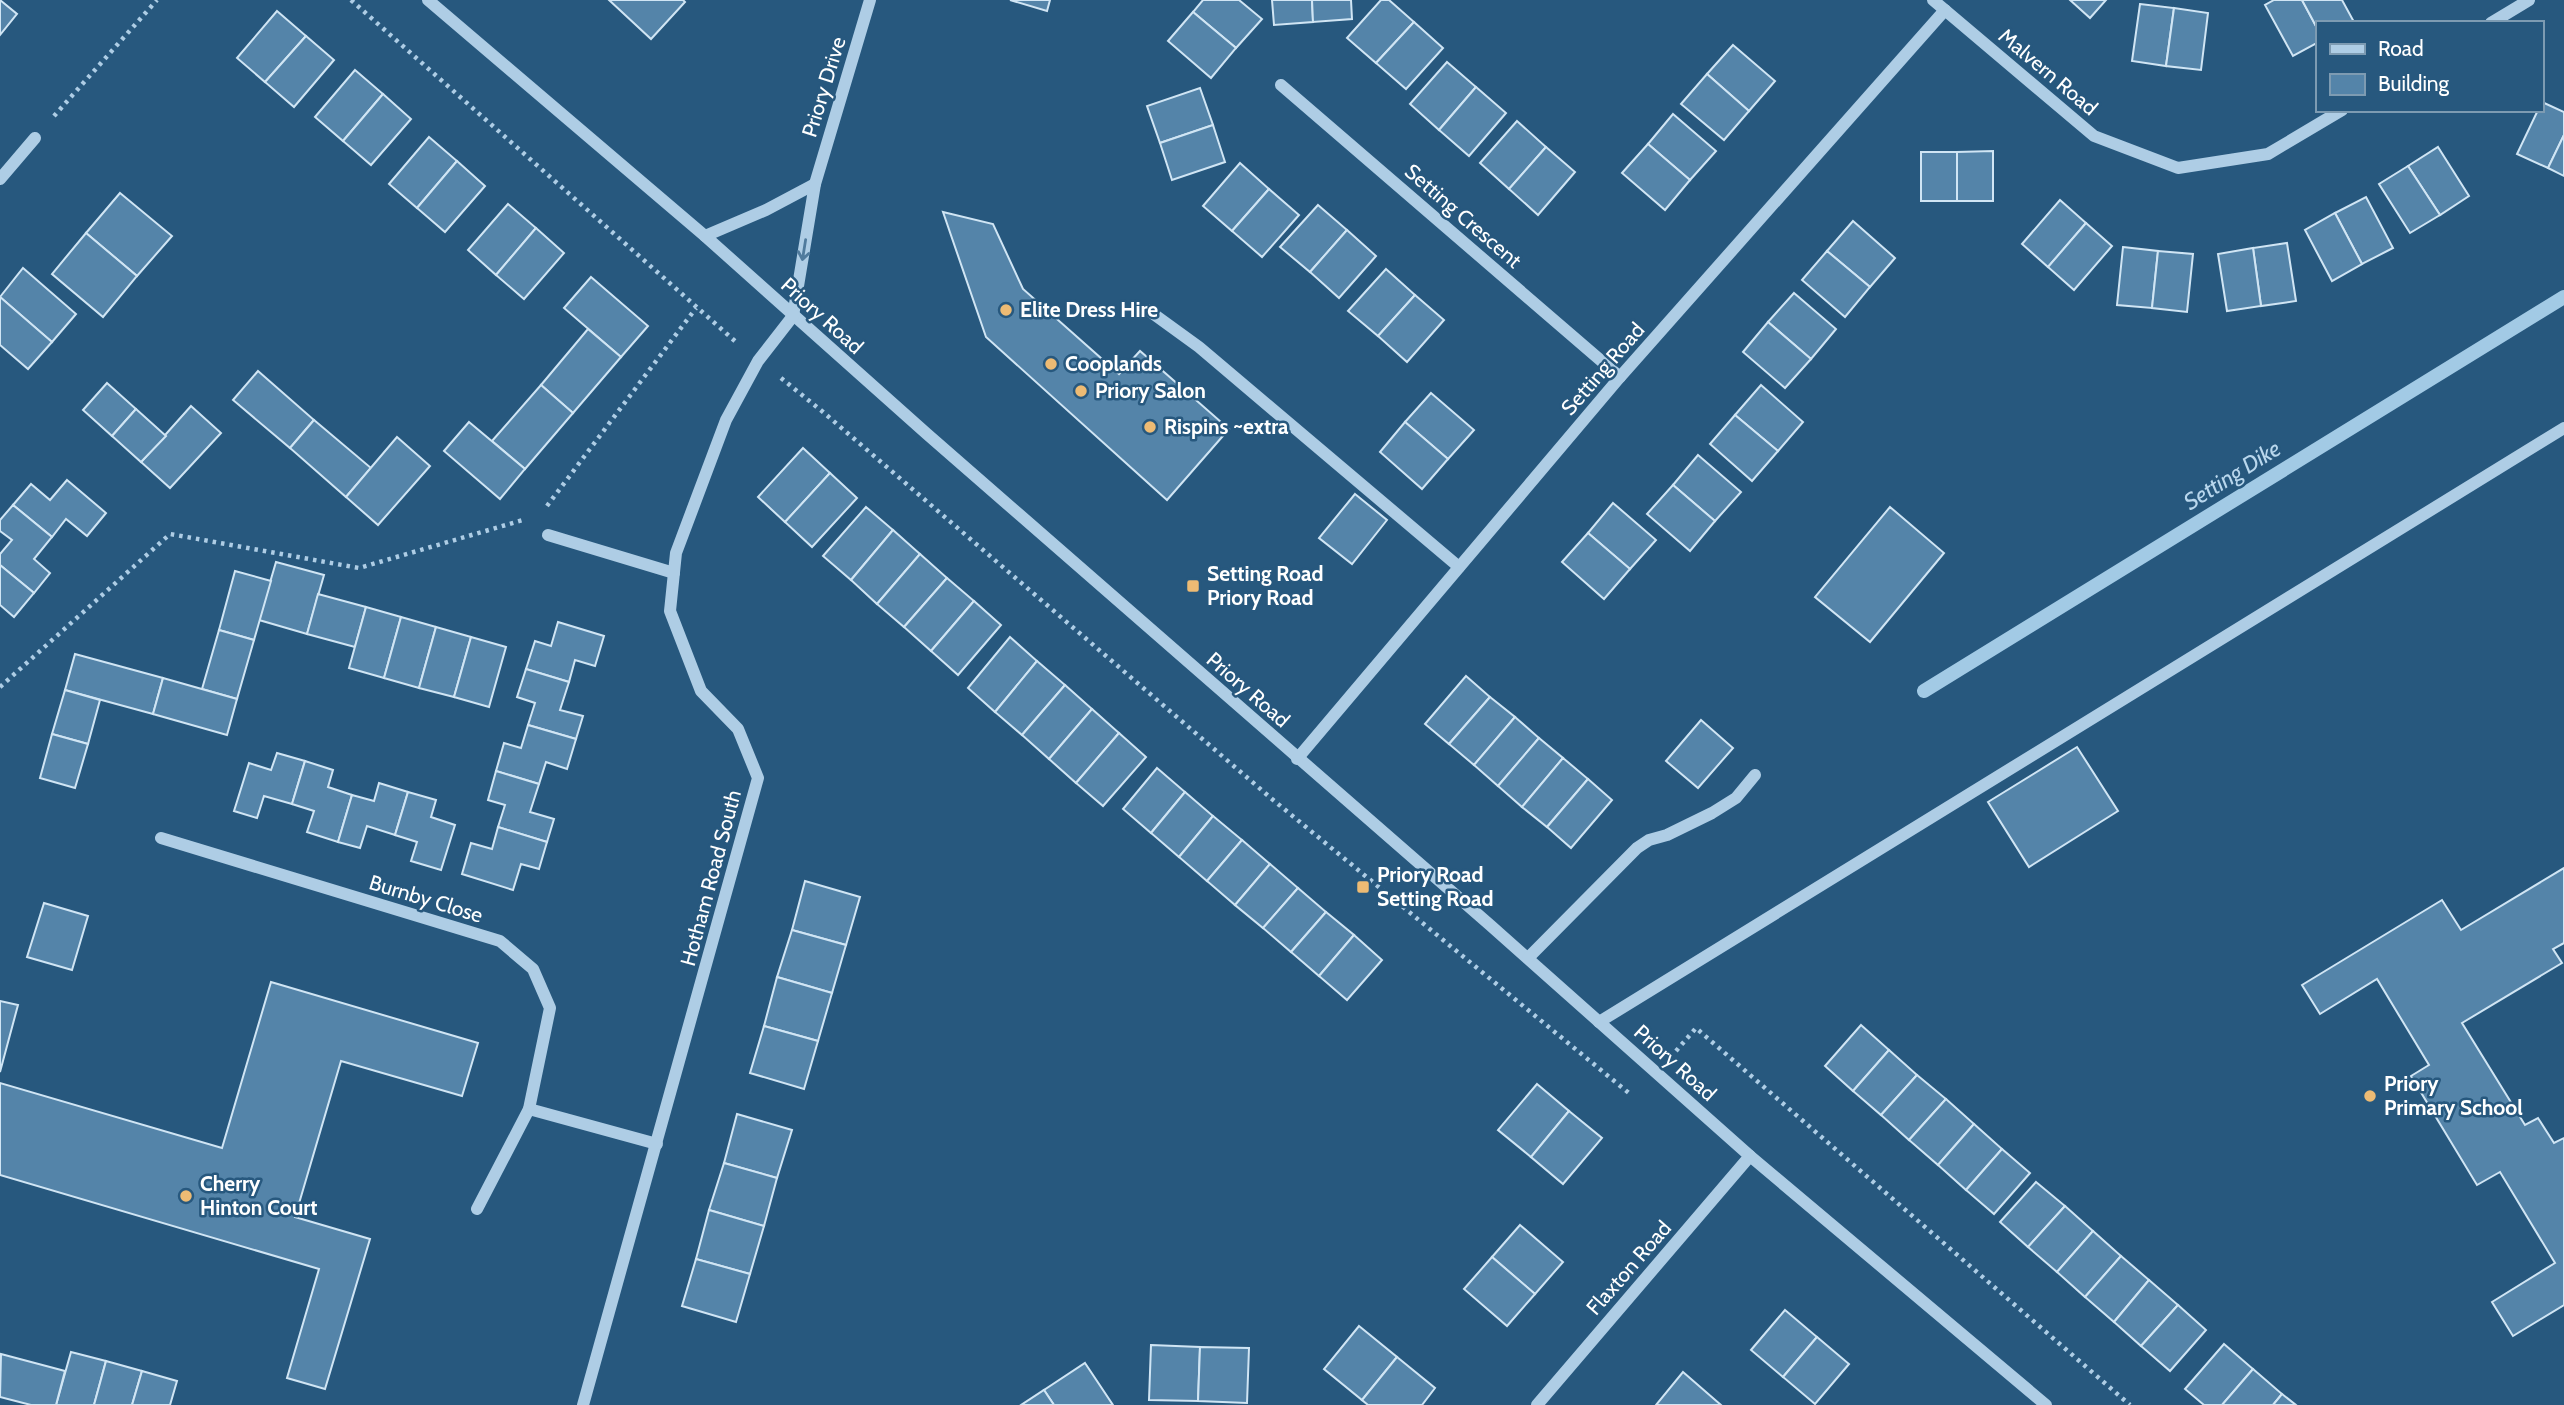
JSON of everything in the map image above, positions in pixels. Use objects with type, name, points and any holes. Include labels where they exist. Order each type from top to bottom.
[{"type":"street","name":"Priory Road","points":[[428,0],[705,236],[1751,1156],[2046,1405]]},
{"type":"street","name":"Priory Drive","points":[[793,316],[815,184],[870,0]]},
{"type":"street","name":"Malvern Road","points":[[1933,0],[2094,136],[2178,168],[2268,154],[2339,112]]},
{"type":"street","points":[[2494,21],[2529,0]]},
{"type":"street","name":"Setting Road","points":[[1297,759],[1620,377],[1945,10]]},
{"type":"street","name":"Setting Crescent","points":[[1281,85],[1620,377]]},
{"type":"street","points":[[0,179],[35,138]]},
{"type":"street","points":[[705,236],[766,210],[815,184]]},
{"type":"street","points":[[1148,310],[1199,347],[1459,568]]},
{"type":"street","name":"Hotham Road South","points":[[583,1405],[758,778],[737,729],[701,691],[670,611],[676,553],[726,420],[758,361],[793,316]]},
{"type":"street","points":[[1600,1022],[2564,428]]},
{"type":"street","points":[[548,535],[674,573]]},
{"type":"street","points":[[1528,958],[1637,848],[1649,840],[1668,835],[1712,813],[1736,797],[1755,775]]},
{"type":"street","name":"Burnby Close","points":[[161,838],[500,941],[533,969],[550,1008],[529,1109],[477,1209]]},
{"type":"street","points":[[529,1109],[657,1144]]},
{"type":"street","name":"Flaxton Road","points":[[1537,1405],[1751,1156]]},
{"type":"path","points":[[35,138],[157,0]]},
{"type":"path","points":[[540,515],[696,308]]},
{"type":"path","points":[[0,687],[170,534],[359,568],[527,519]]},
{"type":"building","points":[[0,0],[17,14],[0,35]]},
{"type":"building","points":[[609,0],[683,0],[685,2],[651,39]]},
{"type":"building","points":[[1010,0],[1050,0],[1047,11]]},
{"type":"building","points":[[1203,0],[1239,0],[1262,19],[1236,48],[1193,12]]},
{"type":"building","points":[[1272,0],[1312,0],[1313,22],[1274,25]]},
{"type":"building","points":[[1312,0],[1351,0],[1352,19],[1313,22]]},
{"type":"building","points":[[1381,0],[1389,0],[1414,22],[1376,63],[1347,38]]},
{"type":"building","points":[[2070,0],[2106,0],[2090,18]]},
{"type":"building","points":[[2274,0],[2302,0],[2316,26],[2316,44],[2293,56],[2265,5]]},
{"type":"building","points":[[2302,0],[2342,0],[2353,21],[2316,21],[2316,26]]},
{"type":"building","points":[[2140,4],[2174,8],[2166,66],[2132,61]]},
{"type":"building","points":[[2174,8],[2208,13],[2201,70],[2166,66]]},
{"type":"building","points":[[277,11],[306,36],[265,82],[237,58]]},
{"type":"building","points":[[1193,12],[1236,48],[1211,78],[1168,41]]},
{"type":"building","points":[[1414,22],[1443,48],[1406,89],[1376,63]]},
{"type":"building","points":[[306,36],[334,60],[294,107],[265,82]]},
{"type":"building","points":[[1733,45],[1775,81],[1749,111],[1707,74]]},
{"type":"building","points":[[1447,62],[1476,87],[1439,130],[1410,104]]},
{"type":"building","points":[[355,70],[383,94],[343,141],[315,117]]},
{"type":"building","points":[[1707,74],[1749,111],[1724,140],[1681,104]]},
{"type":"building","points":[[1476,87],[1506,113],[1469,156],[1439,130]]},
{"type":"building","points":[[1200,88],[1213,125],[1160,143],[1147,106]]},
{"type":"building","points":[[383,94],[411,119],[371,165],[343,141]]},
{"type":"building","points":[[2543,102],[2564,112],[2564,135],[2548,168],[2517,154],[2537,112],[2543,112]]},
{"type":"building","points":[[1673,114],[1716,151],[1690,180],[1648,144]]},
{"type":"building","points":[[1517,121],[1546,147],[1509,189],[1480,163]]},
{"type":"building","points":[[1213,125],[1225,162],[1172,180],[1160,143]]},
{"type":"building","points":[[2564,135],[2564,176],[2548,168]]},
{"type":"building","points":[[429,137],[457,161],[417,208],[389,184]]},
{"type":"building","points":[[1648,144],[1690,180],[1665,210],[1622,173]]},
{"type":"building","points":[[1546,147],[1575,172],[1538,215],[1509,189]]},
{"type":"building","points":[[2438,147],[2469,196],[2440,215],[2408,166]]},
{"type":"building","points":[[1993,151],[1993,201],[1957,201],[1957,152]]},
{"type":"building","points":[[1921,152],[1957,152],[1957,201],[1921,201]]},
{"type":"building","points":[[457,161],[485,186],[445,232],[417,208]]},
{"type":"building","points":[[1240,163],[1269,189],[1232,231],[1203,206]]},
{"type":"building","points":[[2408,166],[2440,215],[2410,233],[2379,184]]},
{"type":"building","points":[[1269,189],[1299,215],[1262,257],[1232,231]]},
{"type":"building","points":[[120,193],[172,236],[137,276],[86,233]]},
{"type":"building","points":[[2366,197],[2393,248],[2362,264],[2335,213]]},
{"type":"building","points":[[2060,200],[2086,223],[2048,267],[2022,244]]},
{"type":"building","points":[[508,204],[536,228],[496,275],[468,250]]},
{"type":"building","points":[[1318,205],[1347,230],[1310,272],[1280,247]]},
{"type":"building","points":[[943,212],[993,224],[1023,289],[1119,374],[1140,351],[1229,429],[1167,500],[986,337]]},
{"type":"building","points":[[2335,213],[2362,264],[2332,281],[2305,230]]},
{"type":"building","points":[[1853,221],[1895,258],[1870,287],[1827,251]]},
{"type":"building","points":[[2086,223],[2112,246],[2074,290],[2048,267]]},
{"type":"building","points":[[536,228],[564,253],[524,299],[496,275]]},
{"type":"building","points":[[1347,230],[1376,256],[1339,298],[1310,272]]},
{"type":"building","points":[[86,233],[137,276],[103,317],[52,274]]},
{"type":"building","points":[[2287,243],[2296,301],[2261,306],[2253,248]]},
{"type":"building","points":[[2123,247],[2158,251],[2152,308],[2117,305]]},
{"type":"building","points":[[2253,248],[2261,306],[2227,311],[2218,254]]},
{"type":"building","points":[[1827,251],[1870,287],[1845,317],[1802,280]]},
{"type":"building","points":[[2158,251],[2193,254],[2187,312],[2152,308]]},
{"type":"building","points":[[23,268],[76,314],[52,342],[0,297]]},
{"type":"building","points":[[1386,269],[1415,295],[1378,336],[1348,311]]},
{"type":"building","points":[[591,277],[648,326],[621,357],[564,308]]},
{"type":"building","points":[[1794,293],[1836,329],[1811,359],[1768,322]]},
{"type":"building","points":[[1415,295],[1444,320],[1407,362],[1378,336]]},
{"type":"building","points":[[0,297],[52,342],[28,369],[0,345]]},
{"type":"building","points":[[1768,322],[1811,359],[1785,388],[1743,352]]},
{"type":"building","points":[[588,329],[621,357],[573,413],[541,385]]},
{"type":"building","points":[[258,371],[314,420],[290,448],[233,400]]},
{"type":"building","points":[[107,383],[136,409],[112,436],[83,410]]},
{"type":"building","points":[[541,385],[573,413],[525,469],[492,441]]},
{"type":"building","points":[[1761,385],[1803,422],[1778,451],[1735,415]]},
{"type":"building","points":[[1431,393],[1474,430],[1448,459],[1405,422]]},
{"type":"building","points":[[191,406],[221,433],[170,488],[141,462]]},
{"type":"building","points":[[136,409],[166,436],[141,462],[112,436]]},
{"type":"building","points":[[1735,415],[1778,451],[1752,481],[1710,444]]},
{"type":"building","points":[[314,420],[371,468],[346,497],[290,448]]},
{"type":"building","points":[[469,422],[525,469],[500,499],[444,451]]},
{"type":"building","points":[[1405,422],[1448,459],[1422,489],[1380,452]]},
{"type":"building","points":[[397,437],[430,466],[378,525],[346,497]]},
{"type":"building","points":[[803,448],[830,473],[785,522],[758,497]]},
{"type":"building","points":[[1698,455],[1741,492],[1715,521],[1673,485]]},
{"type":"building","points":[[830,473],[857,498],[812,547],[785,522]]},
{"type":"building","points":[[67,480],[106,513],[87,536],[66,519],[52,537],[13,505],[31,484],[50,500]]},
{"type":"building","points":[[1673,485],[1715,521],[1690,551],[1647,514]]},
{"type":"building","points":[[1355,494],[1387,520],[1352,564],[1319,538]]},
{"type":"building","points":[[1613,503],[1656,540],[1630,569],[1588,533]]},
{"type":"building","points":[[13,505],[52,537],[34,559],[50,573],[34,593],[0,565],[0,554],[12,540],[0,531],[0,520]]},
{"type":"building","points":[[866,507],[893,530],[851,580],[823,556]]},
{"type":"building","points":[[1890,507],[1944,553],[1870,642],[1815,597]]},
{"type":"building","points":[[893,530],[920,554],[877,604],[851,580]]},
{"type":"building","points":[[1588,533],[1630,569],[1604,599],[1562,562]]},
{"type":"building","points":[[920,554],[947,578],[904,627],[877,604]]},
{"type":"building","points":[[276,562],[324,575],[307,634],[259,620]]},
{"type":"building","points":[[0,565],[34,593],[14,617],[0,605]]},
{"type":"building","points":[[235,571],[271,581],[254,640],[219,630]]},
{"type":"building","points":[[947,578],[974,601],[931,651],[904,627]]},
{"type":"building","points":[[318,594],[366,607],[355,647],[307,634]]},
{"type":"building","points":[[974,601],[1001,625],[958,675],[931,651]]},
{"type":"building","points":[[366,607],[401,617],[384,678],[349,668]]},
{"type":"building","points":[[401,617],[436,627],[419,688],[384,678]]},
{"type":"building","points":[[558,622],[604,636],[595,666],[575,660],[569,682],[526,669],[535,641],[551,646]]},
{"type":"building","points":[[436,627],[471,637],[454,697],[419,688]]},
{"type":"building","points":[[219,630],[254,640],[237,699],[202,689]]},
{"type":"building","points":[[471,637],[506,647],[489,707],[454,697]]},
{"type":"building","points":[[1010,637],[1037,661],[995,712],[968,688]]},
{"type":"building","points":[[75,654],[163,678],[153,714],[65,690]]},
{"type":"building","points":[[1037,661],[1065,685],[1022,735],[995,712]]},
{"type":"building","points":[[526,669],[569,682],[560,710],[583,716],[576,739],[528,725],[535,703],[517,697]]},
{"type":"building","points":[[1466,676],[1490,697],[1449,744],[1425,724]]},
{"type":"building","points":[[163,678],[237,699],[227,735],[153,714]]},
{"type":"building","points":[[1065,685],[1092,709],[1049,759],[1022,735]]},
{"type":"building","points":[[65,690],[100,700],[88,744],[52,734]]},
{"type":"building","points":[[1490,697],[1515,717],[1474,765],[1449,744]]},
{"type":"building","points":[[1092,709],[1119,733],[1076,783],[1049,759]]},
{"type":"building","points":[[1515,717],[1539,738],[1498,786],[1474,765]]},
{"type":"building","points":[[1701,720],[1733,748],[1698,788],[1666,761]]},
{"type":"building","points":[[528,725],[576,739],[567,769],[546,762],[539,784],[496,771],[504,743],[521,748]]},
{"type":"building","points":[[1119,733],[1146,757],[1103,806],[1076,783]]},
{"type":"building","points":[[52,734],[88,744],[75,788],[40,778]]},
{"type":"building","points":[[1539,738],[1563,758],[1522,807],[1498,786]]},
{"type":"building","points":[[2077,747],[2118,811],[2029,867],[1988,802]]},
{"type":"building","points":[[277,753],[305,761],[292,804],[264,796],[257,818],[234,811],[249,763],[271,770]]},
{"type":"building","points":[[1563,758],[1588,779],[1547,827],[1522,807]]},
{"type":"building","points":[[305,761],[333,770],[328,787],[352,795],[338,842],[307,832],[314,811],[292,804]]},
{"type":"building","points":[[1157,768],[1185,792],[1151,833],[1123,809]]},
{"type":"building","points":[[496,771],[539,784],[530,812],[554,819],[547,842],[498,827],[505,805],[488,800]]},
{"type":"building","points":[[1588,779],[1612,800],[1571,848],[1547,827]]},
{"type":"building","points":[[379,783],[408,792],[395,835],[367,826],[360,848],[338,842],[352,795],[374,801]]},
{"type":"building","points":[[408,792],[436,800],[431,817],[455,825],[441,870],[411,861],[417,842],[395,835]]},
{"type":"building","points":[[1185,792],[1213,816],[1179,857],[1151,833]]},
{"type":"building","points":[[1213,816],[1242,840],[1207,881],[1179,857]]},
{"type":"building","points":[[498,827],[547,842],[539,869],[521,864],[513,890],[462,874],[471,843],[492,849]]},
{"type":"building","points":[[1242,840],[1270,864],[1235,905],[1207,881]]},
{"type":"building","points":[[1270,864],[1298,888],[1263,928],[1235,905]]},
{"type":"building","points":[[2564,868],[2564,943],[2553,949],[2562,963],[2462,1023],[2525,1125],[2538,1118],[2554,1143],[2564,1138],[2564,1305],[2513,1336],[2492,1302],[2555,1263],[2500,1172],[2477,1185],[2411,1076],[2429,1065],[2377,979],[2320,1014],[2302,985],[2442,900],[2461,930]]},
{"type":"building","points":[[805,881],[860,897],[846,945],[792,930]]},
{"type":"building","points":[[1298,888],[1326,912],[1291,952],[1263,928]]},
{"type":"building","points":[[44,903],[88,916],[72,970],[27,957]]},
{"type":"building","points":[[1326,912],[1354,935],[1319,976],[1291,952]]},
{"type":"building","points":[[792,930],[846,945],[832,993],[777,977]]},
{"type":"building","points":[[1354,935],[1382,960],[1347,1000],[1319,976]]},
{"type":"building","points":[[777,977],[832,993],[818,1041],[764,1026]]},
{"type":"building","name":"Cherry Hinton Court","points":[[271,982],[478,1043],[462,1096],[341,1061],[295,1217],[370,1239],[325,1389],[287,1378],[319,1269],[0,1175],[0,1083],[222,1148]]},
{"type":"building","points":[[0,1001],[18,1005],[0,1072]]},
{"type":"building","points":[[1861,1025],[1889,1050],[1853,1091],[1825,1066]]},
{"type":"building","points":[[764,1026],[818,1041],[804,1089],[750,1073]]},
{"type":"building","points":[[1889,1050],[1917,1075],[1881,1115],[1853,1091]]},
{"type":"building","points":[[1917,1075],[1946,1099],[1909,1140],[1881,1115]]},
{"type":"building","points":[[1537,1084],[1569,1111],[1531,1157],[1498,1130]]},
{"type":"building","points":[[1946,1099],[1974,1124],[1938,1165],[1909,1140]]},
{"type":"building","points":[[1569,1111],[1602,1138],[1563,1184],[1531,1157]]},
{"type":"building","points":[[737,1114],[792,1130],[777,1178],[724,1163]]},
{"type":"building","points":[[1974,1124],[2002,1149],[1966,1190],[1938,1165]]},
{"type":"building","points":[[2002,1149],[2030,1173],[1994,1214],[1966,1190]]},
{"type":"building","points":[[724,1163],[777,1178],[764,1226],[709,1210]]},
{"type":"building","points":[[2036,1182],[2065,1206],[2028,1247],[2000,1222]]},
{"type":"building","points":[[2065,1206],[2093,1231],[2057,1272],[2028,1247]]},
{"type":"building","points":[[709,1210],[764,1226],[750,1274],[696,1259]]},
{"type":"building","points":[[1520,1225],[1563,1262],[1535,1294],[1492,1257]]},
{"type":"building","points":[[2093,1231],[2121,1256],[2085,1297],[2057,1272]]},
{"type":"building","points":[[2121,1256],[2149,1280],[2114,1322],[2085,1297]]},
{"type":"building","points":[[1492,1257],[1535,1294],[1507,1326],[1464,1289]]},
{"type":"building","points":[[696,1259],[750,1274],[736,1322],[682,1306]]},
{"type":"building","points":[[2149,1280],[2178,1305],[2141,1346],[2114,1322]]},
{"type":"building","points":[[2178,1305],[2206,1330],[2170,1371],[2141,1346]]},
{"type":"building","points":[[1785,1310],[1817,1337],[1783,1377],[1751,1350]]},
{"type":"building","points":[[1359,1326],[1397,1357],[1362,1400],[1324,1369]]},
{"type":"building","points":[[1817,1337],[1849,1364],[1815,1404],[1783,1377]]},
{"type":"building","points":[[2224,1344],[2253,1369],[2222,1405],[2204,1405],[2185,1389]]},
{"type":"building","points":[[1151,1345],[1200,1347],[1198,1401],[1149,1400]]},
{"type":"building","points":[[1200,1347],[1249,1348],[1247,1403],[1198,1401]]},
{"type":"building","points":[[71,1352],[106,1361],[94,1405],[56,1405]]},
{"type":"building","points":[[1,1354],[65,1371],[56,1405],[31,1405],[0,1397]]},
{"type":"building","points":[[1397,1357],[1435,1388],[1422,1405],[1368,1405],[1362,1400]]},
{"type":"building","points":[[106,1361],[142,1371],[132,1405],[94,1405]]},
{"type":"building","points":[[1085,1363],[1113,1405],[1054,1405],[1044,1390]]},
{"type":"building","points":[[2253,1369],[2282,1394],[2273,1405],[2222,1405]]},
{"type":"building","points":[[142,1371],[177,1381],[170,1405],[132,1405]]},
{"type":"building","points":[[1683,1372],[1721,1405],[1656,1405]]},
{"type":"building","points":[[1044,1390],[1054,1405],[1021,1405]]},
{"type":"building","points":[[2282,1394],[2296,1405],[2273,1405]]},
{"type":"waterway","name":"Setting Dike","points":[[1924,691],[2564,297]]},
{"type":"place","name":"Elite Dress Hire","points":[[1006,310]]},
{"type":"place","name":"Cooplands","points":[[1051,364]]},
{"type":"place","name":"Priory Salon","points":[[1081,391]]},
{"type":"place","name":"Rispins ~extra","points":[[1150,427]]},
{"type":"place","name":"Setting Road Priory Road","points":[[1193,586]]},
{"type":"place","name":"Priory Road Setting Road","points":[[1363,887]]},
{"type":"place","name":"Priory Primary School","points":[[2370,1096]]},
{"type":"place","name":"Cherry Hinton Court","points":[[186,1196]]}]
